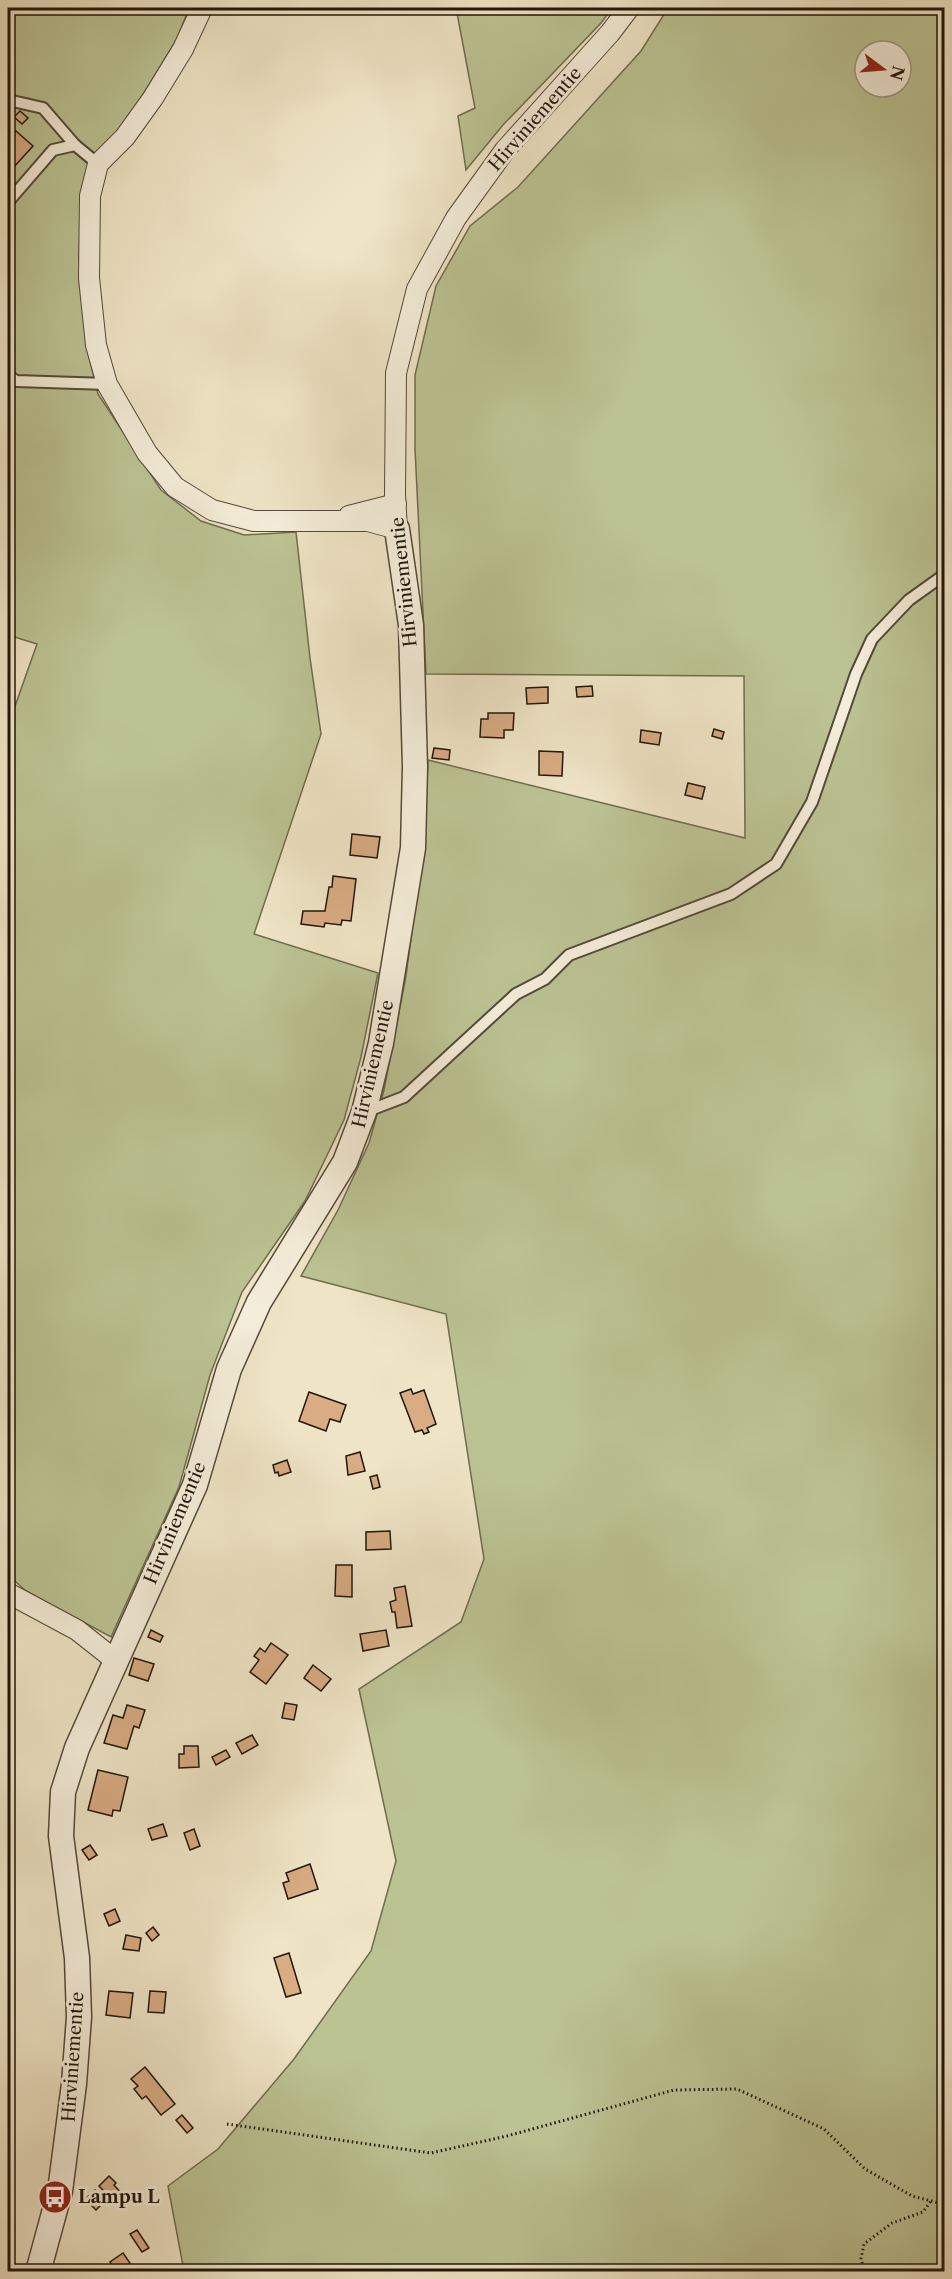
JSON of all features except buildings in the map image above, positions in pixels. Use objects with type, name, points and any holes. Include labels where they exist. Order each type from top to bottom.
[{"type":"street","points":[[202,8],[183,49],[153,98],[125,137],[99,164],[90,196],[89,278],[96,345],[107,384],[147,453],[175,487],[212,510],[254,521],[368,521],[397,529]]},
{"type":"street","name":"Hirviniementie","points":[[38,2271],[60,2191],[74,2084],[79,2017],[77,1958],[61,1836],[63,1792],[77,1748],[195,1485],[229,1369],[259,1302],[345,1162],[364,1112],[381,1042],[413,848],[415,767],[411,625],[397,529],[396,373],[417,290],[456,218],[505,150],[610,33],[629,8]]},
{"type":"street","points":[[333,520],[396,504]]},
{"type":"street","points":[[8,1593],[77,1630],[115,1660]]},
{"type":"lane","points":[[8,100],[43,108],[75,145],[99,164]]},
{"type":"lane","points":[[8,202],[53,150],[75,145]]},
{"type":"lane","points":[[8,375],[16,381],[107,384]]},
{"type":"lane","points":[[364,1112],[404,1097],[516,994],[545,979],[569,955],[731,894],[776,864],[812,802],[856,674],[873,639],[909,600],[945,575]]},
{"type":"path","points":[[228,2124],[431,2153],[507,2136],[674,2090],[737,2089],[824,2129],[865,2169],[912,2196],[931,2201],[945,2201]]},
{"type":"path","points":[[865,2271],[861,2259],[864,2244],[892,2223],[923,2212],[931,2201]]},
{"type":"green space","points":[[8,8],[189,8],[177,39],[81,195],[79,258],[87,349],[98,394],[161,490],[201,521],[244,535],[296,532],[321,734],[254,934],[378,973],[361,1057],[344,1120],[305,1201],[242,1292],[210,1375],[179,1487],[111,1637],[26,1591],[8,1575],[8,726],[37,644],[8,635]]},
{"type":"green space","points":[[456,8],[612,8],[601,23],[503,125],[466,170],[458,116],[475,108]]},
{"type":"green space","points":[[668,8],[944,8],[944,2271],[184,2271],[168,2186],[218,2149],[294,2059],[371,1951],[396,1861],[359,1689],[461,1622],[484,1559],[446,1314],[301,1276],[338,1210],[369,1143],[384,1090],[406,976],[423,849],[428,760],[745,838],[744,676],[426,674],[415,449],[415,375],[436,286],[470,226],[518,187],[641,51]]},
{"type":"place","name":"Lampu L","points":[[55,2197]]}]
